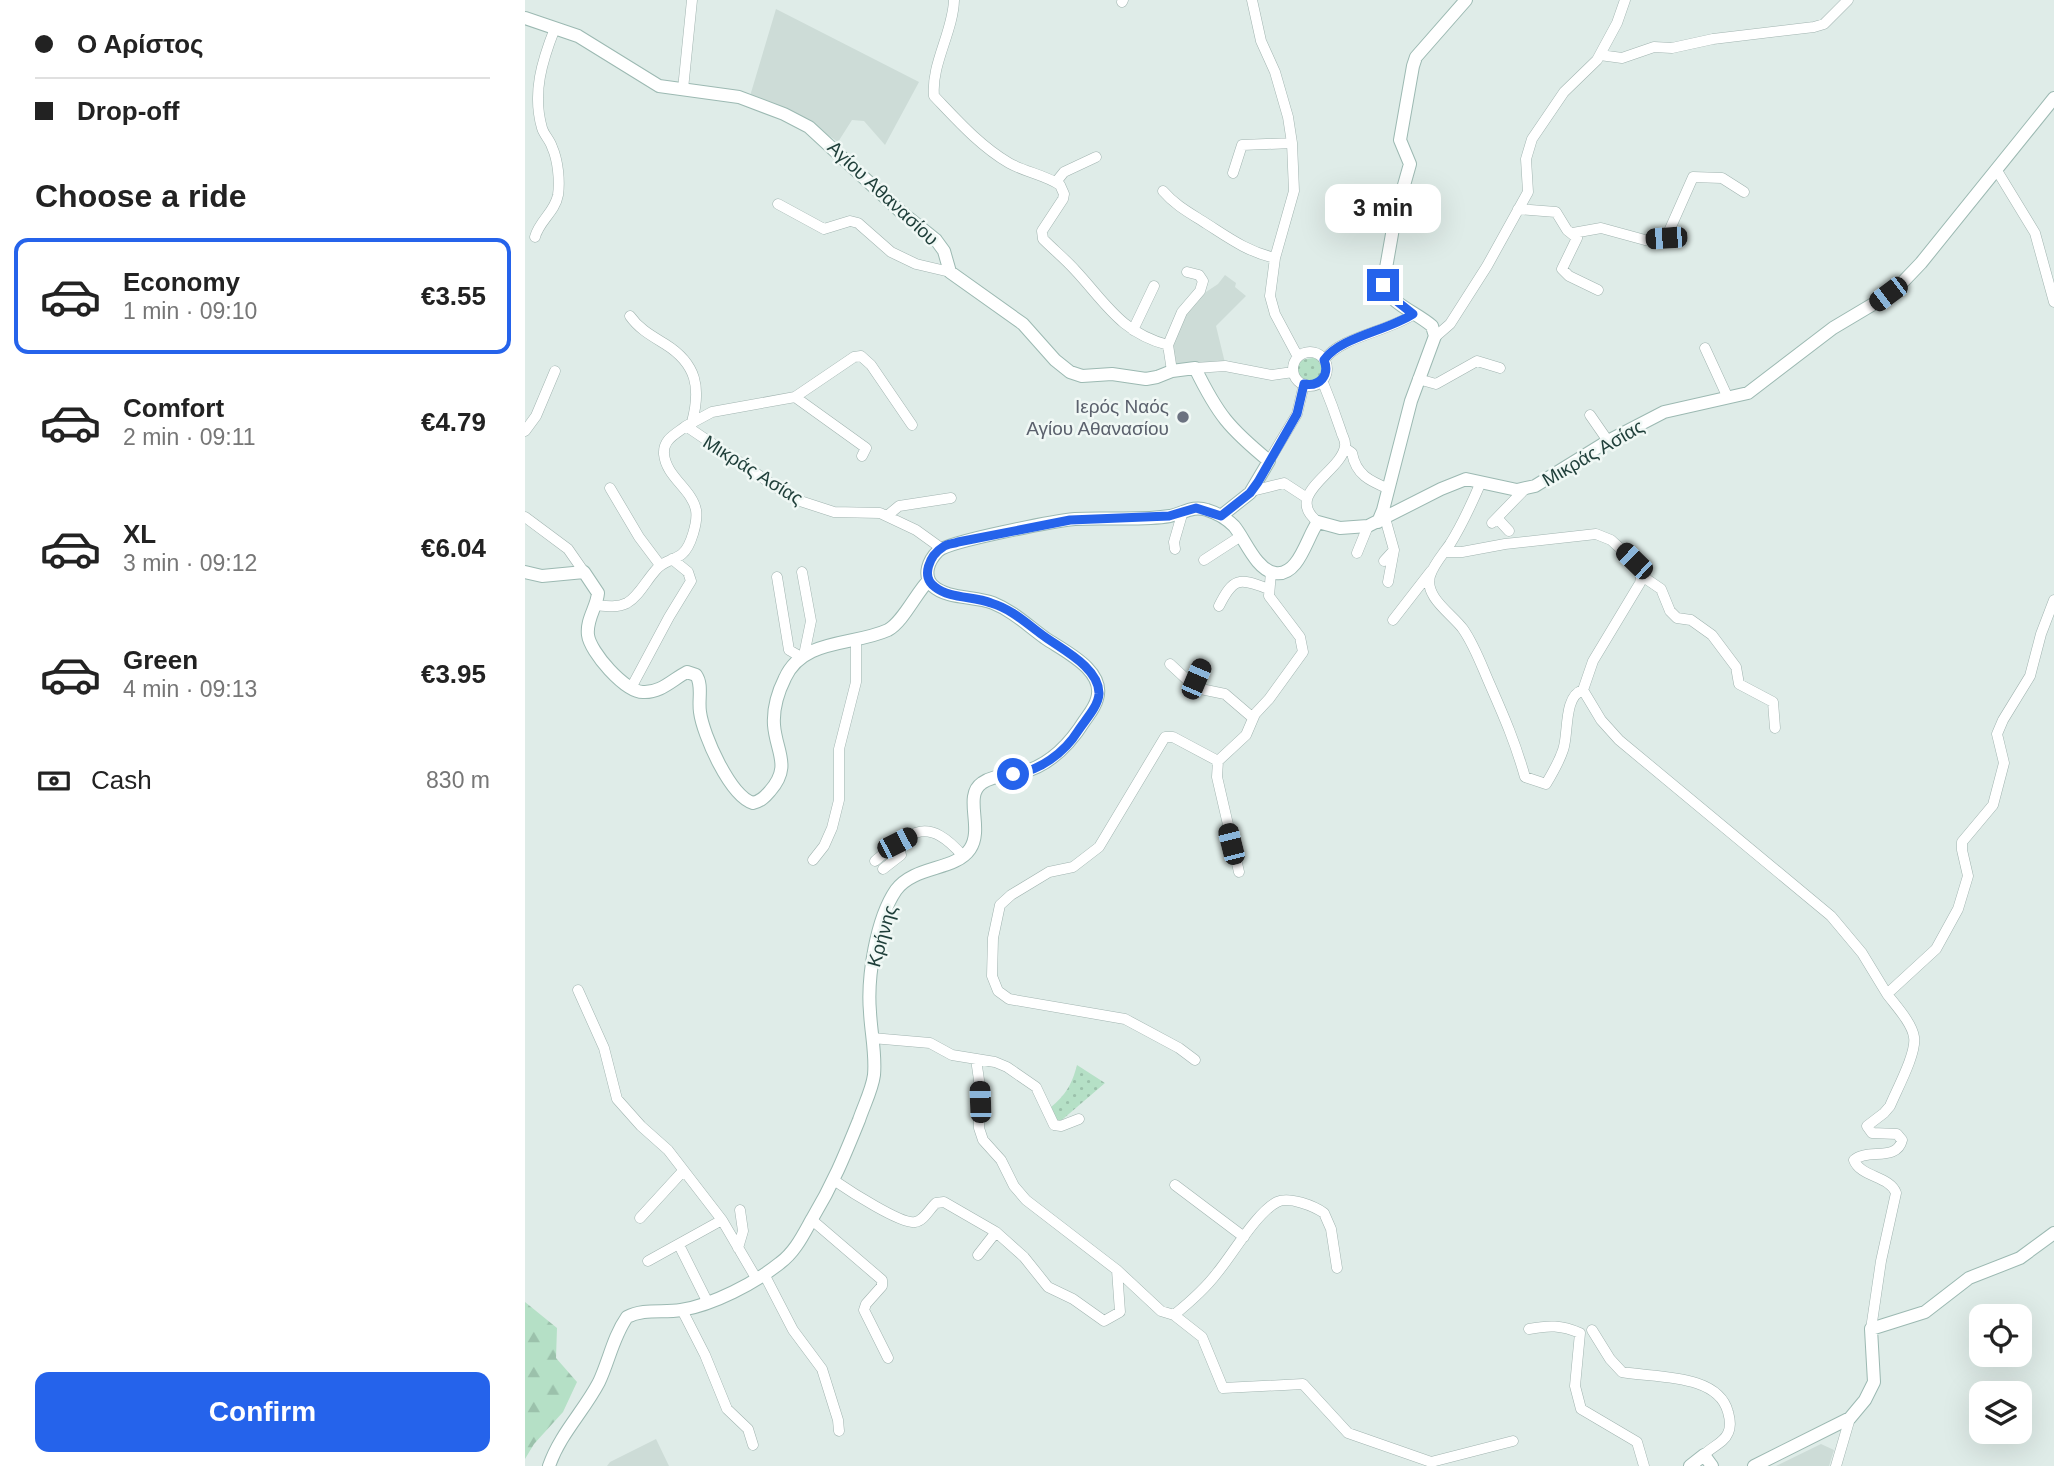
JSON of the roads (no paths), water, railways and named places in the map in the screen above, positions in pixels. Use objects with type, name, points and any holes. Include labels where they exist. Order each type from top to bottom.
[{"type":"street","points":[[683,89],[692,0]]},
{"type":"street","points":[[954,0],[948,35],[935,80],[934,96],[969,132],[999,157],[1029,173],[1056,182],[1063,190],[1063,199],[1041,237],[1076,271],[1106,307],[1133,330],[1168,345]]},
{"type":"street","points":[[1252,0],[1261,41],[1275,72],[1288,117],[1292,143],[1294,191],[1275,258],[1270,287],[1271,302],[1298,357]]},
{"type":"street","points":[[1435,337],[1432,326],[1389,295],[1383,285],[1396,211],[1410,164],[1409,156],[1401,144],[1401,130],[1410,77],[1416,57],[1466,0]]},
{"type":"street","points":[[1357,553],[1377,522],[1389,489],[1418,379],[1435,337],[1450,324],[1487,266],[1529,191],[1526,159],[1532,139],[1564,92],[1600,55],[1617,23],[1625,0]]},
{"type":"street","points":[[1600,55],[1622,58],[1654,47],[1672,48],[1713,38],[1814,27],[1824,24],[1848,0]]},
{"type":"street","name":"Αγίου Αθανασίου","points":[[525,18],[577,36],[647,81],[668,89],[739,97],[809,127],[900,211],[936,240],[944,251],[950,272],[1023,324],[1055,360],[1073,373],[1146,379],[1172,371],[1225,366],[1272,375],[1293,372]]},
{"type":"street","points":[[535,237],[558,195],[555,155],[543,131],[538,93],[542,62],[555,28]]},
{"type":"street","name":"Μικράς Ασίας","points":[[1318,522],[1340,528],[1377,522],[1462,480],[1525,489],[1542,482],[1608,441],[1664,412],[1748,393],[1833,328],[1900,285],[1921,263],[2054,98]]},
{"type":"street","points":[[1233,173],[1243,145],[1292,143]]},
{"type":"street","points":[[1056,182],[1064,172],[1096,157]]},
{"type":"street","points":[[1996,169],[2035,233],[2053,298]]},
{"type":"street","points":[[1573,233],[1601,228],[1645,240],[1666,238],[1693,177],[1723,178],[1744,192]]},
{"type":"street","points":[[1163,191],[1178,208],[1236,243],[1259,255],[1275,258]]},
{"type":"street","points":[[778,204],[824,229],[849,221],[857,223],[891,252],[916,264],[950,272]]},
{"type":"street","points":[[1518,209],[1556,212],[1567,230],[1577,238],[1562,269],[1569,276],[1598,290]]},
{"type":"street","points":[[1172,371],[1168,345],[1182,312],[1199,291],[1203,281],[1199,275],[1187,272]]},
{"type":"street","points":[[1133,330],[1154,286]]},
{"type":"street","points":[[1324,360],[1339,345],[1389,328],[1413,314]]},
{"type":"street","points":[[595,605],[618,605],[629,601],[660,565],[685,551],[696,521],[692,500],[673,474],[664,454],[668,440],[689,424],[698,398],[695,378],[690,368],[669,346],[637,326],[630,316]]},
{"type":"street","points":[[1705,348],[1728,398]]},
{"type":"street","points":[[1312,352],[1324,360],[1327,370],[1322,380],[1313,385],[1298,381],[1293,372],[1298,357],[1312,352]]},
{"type":"street","name":"Μικράς Ασίας","points":[[912,425],[871,365],[861,356],[854,356],[795,397],[712,412],[689,424],[794,499],[829,512],[873,511],[925,536],[941,548]]},
{"type":"street","points":[[1418,379],[1436,384],[1474,362],[1500,368]]},
{"type":"street","points":[[1195,368],[1223,418],[1243,440],[1269,461]]},
{"type":"street","points":[[525,431],[536,416],[555,371]]},
{"type":"street","points":[[879,865],[897,843],[920,831],[931,830],[951,842],[963,856],[972,846],[976,834],[973,795],[975,790],[985,781],[1019,774],[1037,767],[1057,754],[1068,744],[1097,702],[1098,690],[1093,677],[1080,661],[1014,613],[990,602],[943,592],[934,587],[927,572],[929,564],[941,548],[974,538],[1062,521],[1169,516],[1202,508],[1221,516],[1235,527],[1261,564],[1271,572],[1281,572],[1292,566],[1318,522],[1308,512],[1307,498],[1314,485],[1342,457],[1345,448],[1332,401],[1322,380]]},
{"type":"street","points":[[1221,516],[1252,491],[1297,414],[1304,384]]},
{"type":"street","points":[[795,397],[866,448],[862,456]]},
{"type":"street","points":[[1590,415],[1608,441]]},
{"type":"street","points":[[1345,448],[1352,453],[1355,466],[1365,478],[1389,489]]},
{"type":"street","points":[[1252,491],[1282,482],[1307,498]]},
{"type":"street","points":[[1393,620],[1434,568],[1461,524],[1481,482]]},
{"type":"street","points":[[610,488],[645,546],[660,565]]},
{"type":"street","points":[[1509,531],[1494,520],[1525,489]]},
{"type":"street","points":[[887,516],[899,506],[951,498]]},
{"type":"street","points":[[1174,549],[1183,511]]},
{"type":"street","points":[[525,517],[568,549],[596,588],[597,598],[589,621],[590,643],[612,672],[631,688],[644,692],[662,688],[687,672],[696,674],[700,684],[701,718],[710,745],[740,795],[753,803],[768,794],[782,770],[774,726],[776,705],[785,678],[803,656],[819,648],[888,630],[929,580]]},
{"type":"street","points":[[1377,522],[1394,550],[1388,582]]},
{"type":"street","points":[[1444,552],[1596,534],[1614,542],[1634,561],[1642,576],[1661,589],[1670,611],[1678,618],[1691,620],[1712,635],[1736,667],[1739,684],[1773,702],[1775,728]]},
{"type":"street","points":[[1204,560],[1241,536]]},
{"type":"street","points":[[1384,561],[1394,550]]},
{"type":"street","points":[[631,688],[691,582],[688,572],[672,559]]},
{"type":"street","points":[[1434,568],[1429,579],[1431,589],[1441,605],[1461,626],[1474,648],[1509,724],[1525,777],[1547,783],[1564,746],[1572,701],[1577,693],[1583,690],[1593,661],[1642,576]]},
{"type":"street","points":[[525,572],[542,576],[585,572]]},
{"type":"street","points":[[802,572],[811,621],[803,656]]},
{"type":"street","points":[[1239,872],[1217,777],[1218,761],[1246,735],[1253,718],[1300,657],[1303,649],[1300,637],[1270,599],[1268,589],[1271,572]]},
{"type":"street","points":[[777,578],[789,650],[803,656]]},
{"type":"street","points":[[1219,606],[1228,589],[1234,584],[1250,581],[1268,589]]},
{"type":"street","points":[[1887,994],[1936,949],[1958,909],[1968,876],[1962,842],[1993,807],[2004,763],[1997,734],[2028,681],[2054,600]]},
{"type":"street","points":[[813,860],[824,846],[832,828],[839,800],[839,749],[856,682],[856,640]]},
{"type":"street","points":[[1170,664],[1196,688],[1227,695],[1253,718]]},
{"type":"street","points":[[1196,688],[1196,679],[1202,664]]},
{"type":"street","points":[[1583,690],[1601,720],[1619,740],[1842,928],[1863,953],[1910,1027],[1915,1041],[1889,1106],[1867,1126],[1872,1133],[1897,1134],[1902,1140],[1900,1147],[1894,1152],[1861,1155],[1854,1160],[1859,1168],[1895,1190],[1871,1329],[1874,1382],[1865,1400],[1850,1418],[1836,1466]]},
{"type":"street","points":[[1195,1060],[1179,1048],[1125,1020],[1009,999],[1001,995],[995,988],[992,976],[992,945],[997,914],[1003,901],[1053,870],[1073,867],[1099,847],[1165,737],[1173,737],[1218,761]]},
{"type":"street","name":"Κρήνης","points":[[549,1466],[569,1427],[600,1381],[627,1317],[682,1310],[709,1303],[783,1262],[792,1252],[835,1181],[871,1088],[874,1074],[870,983],[875,951],[891,901],[905,881],[916,874],[963,856]]},
{"type":"street","points":[[578,990],[604,1048],[617,1099],[641,1126],[668,1150],[722,1220],[793,1330],[823,1369],[839,1431]]},
{"type":"street","points":[[872,1038],[930,1043],[952,1055],[995,1062],[1030,1081],[1040,1094],[1054,1125],[1061,1126],[1079,1119]]},
{"type":"street","points":[[976,1059],[979,1128],[1007,1169],[1017,1191],[1118,1270],[1161,1311],[1174,1315],[1202,1337],[1223,1388],[1303,1384],[1349,1433],[1433,1464],[1513,1441]]},
{"type":"street","points":[[640,1218],[683,1171]]},
{"type":"street","points":[[835,1181],[875,1206],[911,1222],[920,1220],[933,1205],[941,1201],[996,1232],[1024,1257],[1048,1287],[1073,1299],[1104,1321],[1120,1312],[1118,1270]]},
{"type":"street","points":[[1175,1185],[1244,1237]]},
{"type":"street","points":[[1174,1315],[1208,1284],[1244,1237],[1279,1201],[1289,1200],[1322,1211],[1328,1218],[1337,1268]]},
{"type":"street","points":[[738,1248],[743,1231],[740,1210]]},
{"type":"street","points":[[648,1261],[722,1220]]},
{"type":"street","points":[[812,1220],[882,1280],[882,1286],[864,1310],[888,1358]]},
{"type":"street","points":[[978,1255],[996,1232]]},
{"type":"street","points":[[1871,1329],[1925,1312],[1969,1278],[2021,1258],[2054,1233]]},
{"type":"street","points":[[679,1245],[709,1303]]},
{"type":"street","points":[[682,1310],[705,1355],[725,1405],[750,1431],[753,1445]]},
{"type":"street","points":[[1529,1329],[1549,1325],[1563,1326],[1580,1333],[1575,1386],[1581,1409],[1637,1442],[1644,1466]]},
{"type":"street","points":[[1593,1330],[1610,1359],[1622,1372],[1688,1380],[1700,1383],[1720,1396],[1729,1414],[1729,1431],[1724,1440],[1710,1448],[1708,1460],[1689,1466]]},
{"type":"street","points":[[1754,1466],[1850,1418]]},
{"type":"place","name":"Ιερός Ναός Αγίου Αθανασίου","points":[[1183,417]]}]
